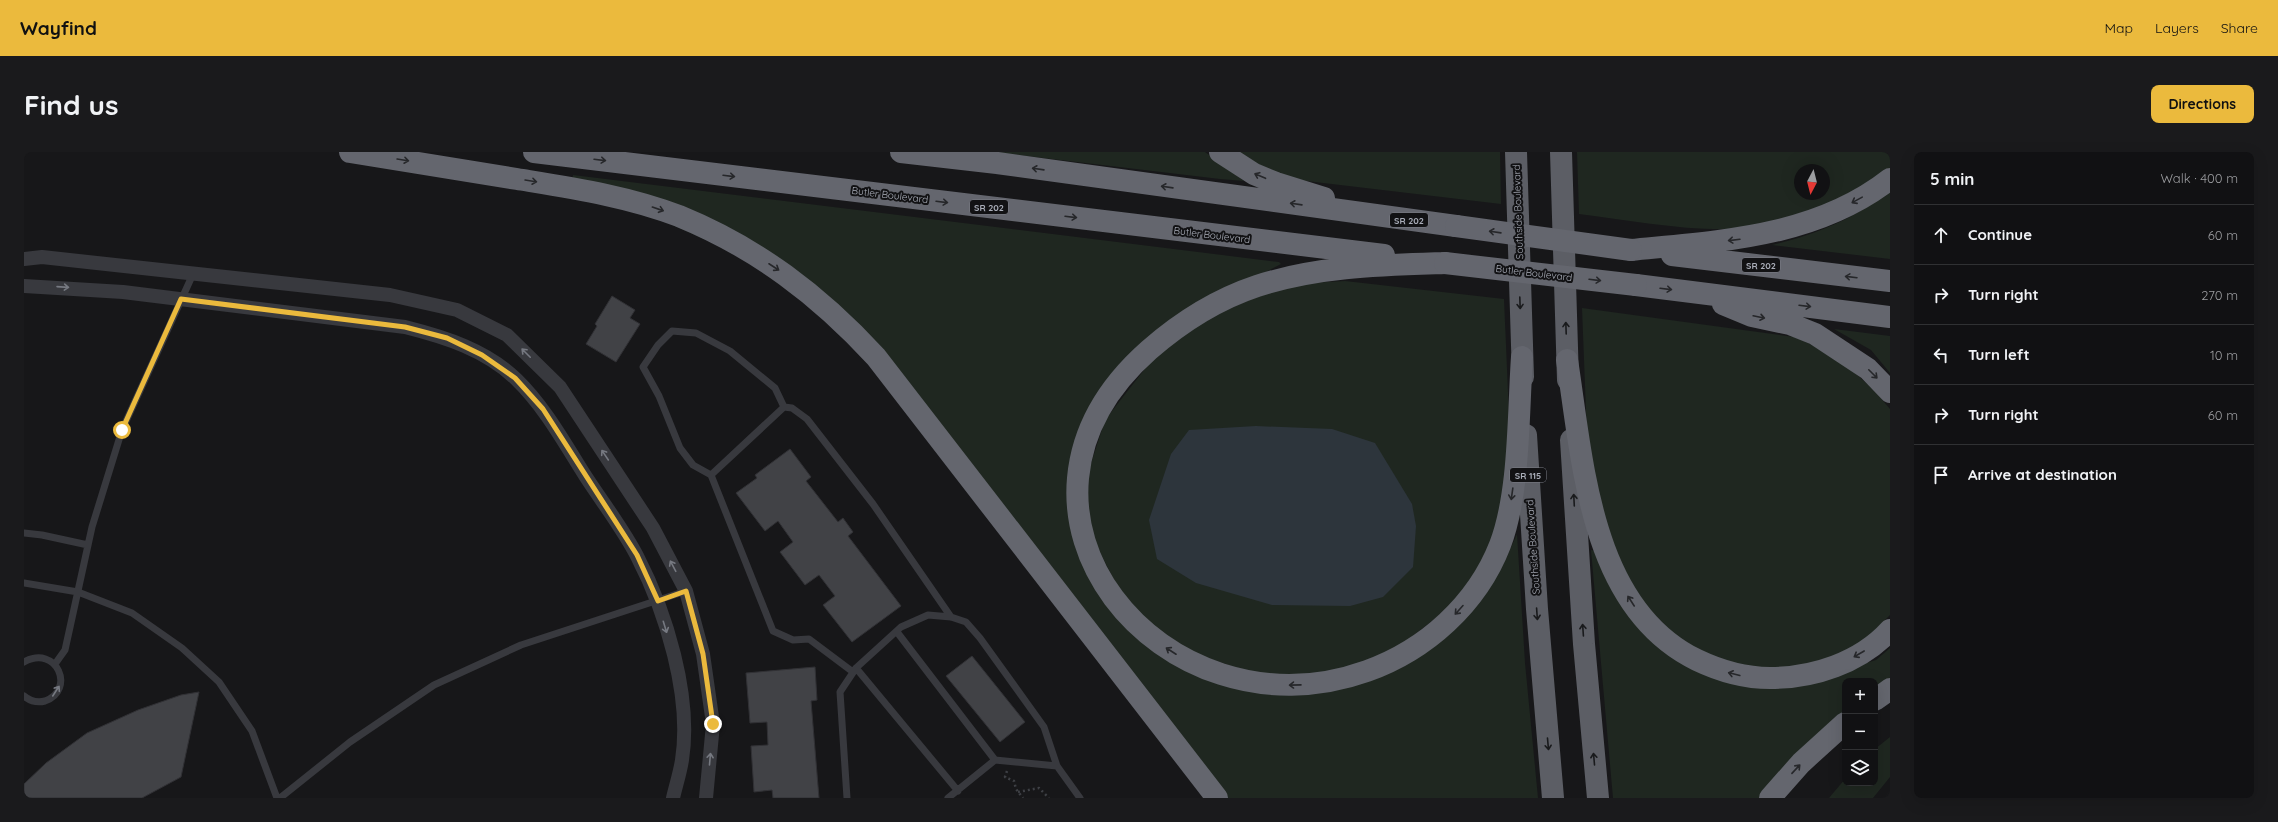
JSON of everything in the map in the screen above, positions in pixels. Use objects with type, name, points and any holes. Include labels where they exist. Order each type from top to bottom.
[{"type":"highway","points":[[350,152],[582,189],[646,205],[677,216],[732,242],[760,258],[814,295],[876,357],[1217,798]]},
{"type":"highway","name":"Butler Boulevard","points":[[534,152],[1890,317]]},
{"type":"highway","name":"SR 202","points":[[901,152],[997,163],[1631,250],[1890,281]]},
{"type":"highway","points":[[1220,152],[1254,174],[1276,183],[1318,195],[1362,214]]},
{"type":"highway","name":"Southside Boulevard","points":[[1516,152],[1522,357],[1536,601],[1553,798]]},
{"type":"highway","points":[[1561,152],[1567,360],[1578,551],[1598,798]]},
{"type":"highway","points":[[1631,250],[1735,240],[1768,234],[1832,213],[1859,199],[1890,179]]},
{"type":"highway","points":[[1445,263],[1393,264],[1329,270],[1279,280],[1255,287],[1233,296],[1188,320],[1168,334],[1136,362],[1107,397],[1094,419],[1084,447],[1078,483],[1079,523],[1084,543],[1102,582],[1116,601],[1148,634],[1187,661],[1208,670],[1249,682],[1295,686],[1315,685],[1338,680],[1378,667],[1414,649],[1446,624],[1471,596],[1493,560],[1501,542],[1507,520],[1514,478],[1522,357]]},
{"type":"highway","points":[[1696,293],[1752,316],[1790,324],[1815,334],[1868,368],[1890,392]]},
{"type":"highway","points":[[1567,360],[1585,474],[1598,530],[1606,553],[1616,576],[1640,615],[1672,646],[1700,662],[1723,671],[1758,678],[1796,677],[1845,662],[1861,654],[1890,630]]},
{"type":"highway","points":[[1878,698],[1890,690]]},
{"type":"highway","points":[[1770,798],[1801,763],[1842,726]]},
{"type":"street","points":[[24,259],[42,257],[390,295],[457,310],[507,335],[560,388],[653,528],[686,591],[703,654],[713,724],[706,798]]},
{"type":"street","points":[[24,286],[123,292],[405,327],[447,338],[482,355],[515,378],[543,409],[637,555],[658,601],[674,655],[683,702],[682,759],[673,798]]},
{"type":"lane","points":[[55,664],[65,650],[88,545],[122,430],[193,274]]},
{"type":"lane","points":[[784,407],[775,388],[730,351],[696,333],[672,331],[658,345],[643,367],[659,396],[680,448],[693,466],[711,475],[773,631],[793,640],[809,639],[854,670],[958,791]]},
{"type":"lane","points":[[711,475],[784,407]]},
{"type":"lane","points":[[784,407],[792,408],[807,419],[873,504],[951,617]]},
{"type":"lane","points":[[24,533],[42,535],[88,545]]},
{"type":"lane","points":[[24,583],[78,592],[132,613],[182,648],[219,682],[252,731],[278,798],[350,742],[434,685],[521,645],[686,591]]},
{"type":"lane","points":[[847,798],[840,692],[854,670],[901,627],[928,614],[951,617],[966,622],[1044,727],[1057,766],[1080,798]]},
{"type":"lane","points":[[897,632],[995,760],[1011,763],[1057,766]]},
{"type":"lane","points":[[24,662],[40,657],[55,664],[61,679],[60,687],[55,694],[41,702],[33,701],[24,696]]},
{"type":"lane","points":[[948,798],[995,760]]},
{"type":"path","points":[[1011,763],[1005,777],[1014,781],[1018,792],[1023,798]]},
{"type":"path","points":[[1018,792],[1039,788],[1049,798]]},
{"type":"shaded area","points":[[992,152],[1205,152],[1244,181],[1220,179]]},
{"type":"shaded area","points":[[1234,152],[1500,152],[1501,204],[1298,180],[1273,173]]},
{"type":"shaded area","points":[[1577,152],[1890,152],[1890,172],[1855,191],[1794,217],[1774,223],[1734,229],[1696,228],[1579,214]]},
{"type":"shaded area","points":[[573,175],[1279,262],[1281,264],[1226,293],[1122,372],[1073,501],[1143,636],[1308,692],[1352,684],[1503,565],[1517,534],[1525,663],[1538,798],[1228,798],[813,288],[572,180]]},
{"type":"shaded area","points":[[1890,191],[1890,259],[1772,245],[1804,236],[1834,225],[1862,210]]},
{"type":"shaded area","points":[[1345,281],[1504,299],[1510,439],[1501,520],[1474,581],[1415,641],[1328,676],[1239,673],[1171,642],[1124,599],[1091,535],[1085,482],[1105,420],[1151,361],[1198,323],[1249,300],[1286,287],[1308,283]]},
{"type":"shaded area","points":[[1582,308],[1794,337],[1822,350],[1847,367],[1870,386],[1890,409],[1890,615],[1860,645],[1839,657],[1793,670],[1732,665],[1686,646],[1641,601],[1605,531],[1587,437]]},
{"type":"shaded area","points":[[1834,329],[1890,336],[1890,373],[1871,350]]},
{"type":"shaded area","points":[[1256,426],[1332,429],[1375,443],[1412,504],[1416,526],[1413,567],[1383,597],[1350,606],[1272,605],[1196,583],[1157,559],[1149,520],[1171,454],[1189,430]]},
{"type":"shaded area","points":[[1591,550],[1595,551],[1706,673],[1853,667],[1876,660],[1890,648],[1890,683],[1878,691],[1878,678],[1842,678],[1842,720],[1765,798],[1613,798]]},
{"type":"shaded area","points":[[1890,737],[1890,777],[1873,798],[1829,798],[1842,783],[1842,786],[1878,786],[1878,747]]},
{"type":"building","points":[[612,296],[635,310],[630,318],[640,324],[616,362],[586,344],[597,326],[595,324]]},
{"type":"building","points":[[790,449],[811,477],[806,481],[838,522],[843,518],[853,532],[848,536],[901,606],[852,642],[823,605],[835,596],[819,575],[805,585],[780,552],[793,542],[778,521],[765,531],[736,493],[757,478],[755,475]]},
{"type":"building","points":[[972,656],[1025,722],[1000,742],[946,676]]},
{"type":"building","points":[[815,667],[817,700],[811,701],[819,798],[773,798],[772,790],[754,792],[751,746],[768,745],[767,722],[750,723],[746,673]]},
{"type":"building","points":[[199,692],[181,777],[142,798],[24,798],[24,784],[46,763],[87,733],[138,710],[181,695]]},
{"type":"route","points":[[122,430],[181,299],[405,327],[447,338],[482,355],[515,378],[543,409],[637,555],[658,601],[686,591],[703,654],[713,724]]}]
